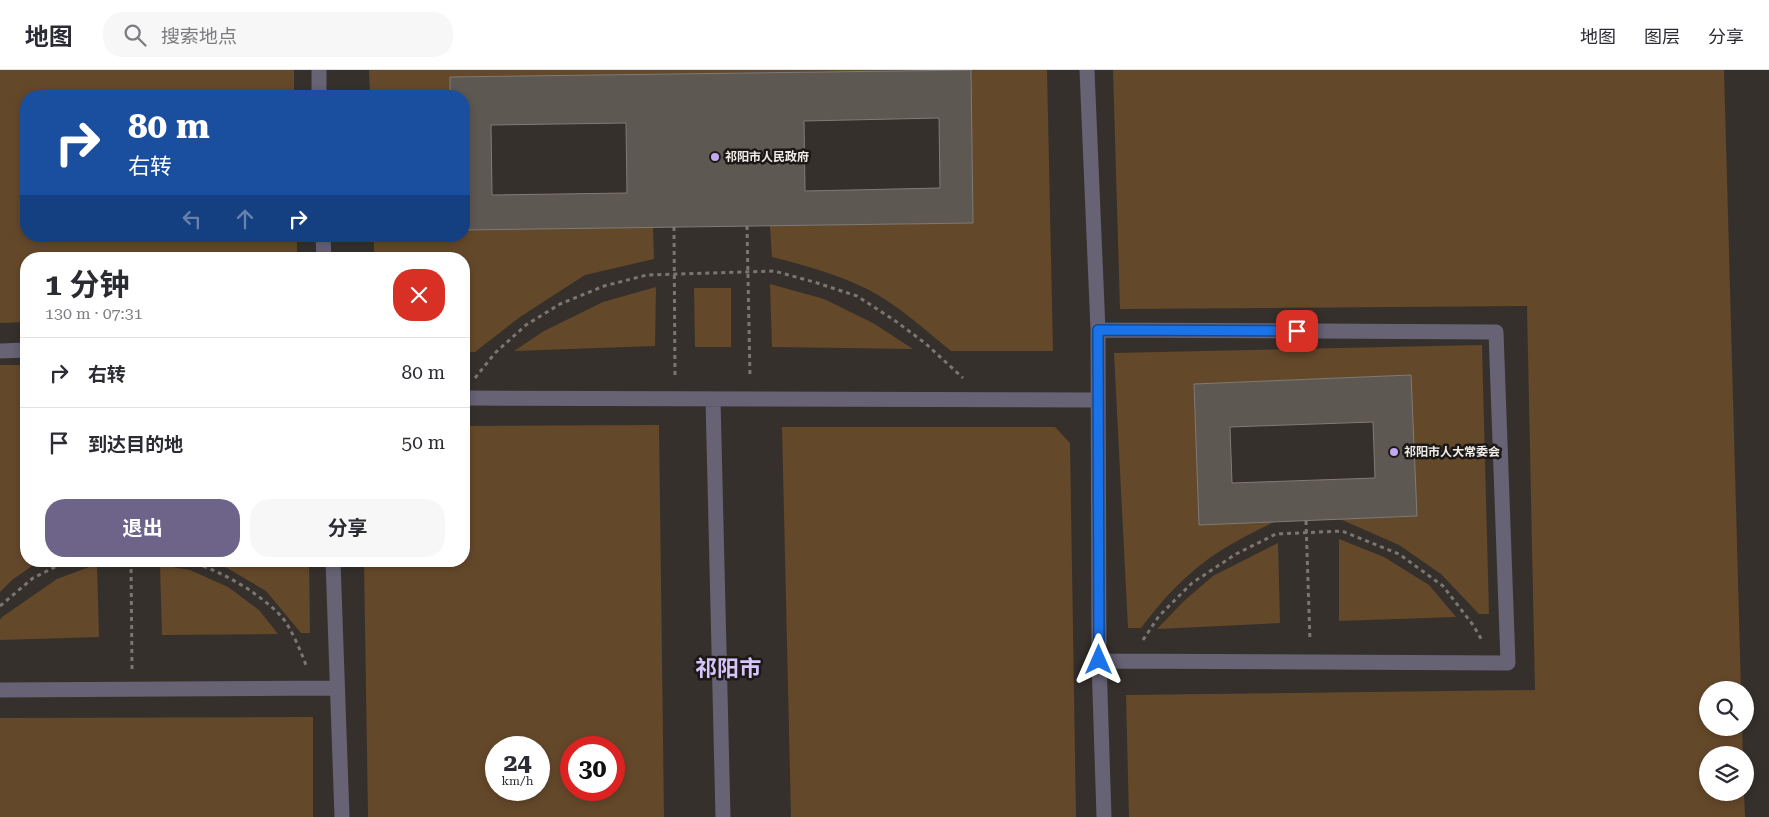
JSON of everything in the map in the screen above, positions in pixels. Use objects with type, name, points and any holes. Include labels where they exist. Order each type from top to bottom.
[{"type":"street","points":[[319,70],[319,90]]},
{"type":"street","points":[[1087,70],[1098,330],[1099,660],[1104,817]]},
{"type":"street","points":[[1098,330],[1496,332],[1508,663],[1099,660]]},
{"type":"street","points":[[0,351],[20,350]]},
{"type":"street","points":[[470,398],[1098,400]]},
{"type":"street","points":[[713,399],[723,817]]},
{"type":"street","points":[[333,567],[342,817]]},
{"type":"street","points":[[0,690],[337,688]]},
{"type":"path","points":[[747,226],[750,399]]},
{"type":"path","points":[[674,227],[675,398]]},
{"type":"path","points":[[474,379],[498,349],[526,325],[560,304],[604,286],[647,275],[774,272],[814,282],[856,296],[925,343],[988,399]]},
{"type":"path","points":[[1306,520],[1311,661]]},
{"type":"path","points":[[1128,660],[1159,616],[1192,583],[1236,554],[1276,534],[1342,531],[1399,554],[1443,586],[1473,625],[1494,662]]},
{"type":"path","points":[[0,606],[33,578],[55,567]]},
{"type":"path","points":[[131,567],[132,689]]},
{"type":"path","points":[[207,567],[244,586],[282,617],[302,653],[315,688]]},
{"type":"shaded area","points":[[0,70],[294,70],[294,90],[20,90],[20,242],[297,242],[297,252],[20,252],[20,322],[0,323]]},
{"type":"shaded area","points":[[369,70],[940,70],[450,77],[450,90],[370,90]]},
{"type":"shaded area","points":[[971,70],[1047,70],[1053,351],[951,351],[900,310],[867,289],[832,274],[772,257],[770,226],[973,223]]},
{"type":"shaded area","points":[[1113,70],[1724,70],[1741,681],[1699,681],[1699,736],[1742,736],[1743,746],[1699,746],[1699,801],[1744,801],[1745,817],[1129,817],[1126,695],[1535,690],[1527,306],[1120,309]]},
{"type":"shaded area","points":[[653,227],[654,259],[585,275],[520,317],[475,352],[470,352],[470,252],[374,252],[374,242],[470,242],[470,230]]},
{"type":"shaded area","points":[[770,284],[824,299],[873,323],[913,349],[772,347]]},
{"type":"shaded area","points":[[656,287],[655,346],[514,351],[544,331],[603,302]]},
{"type":"shaded area","points":[[694,288],[731,288],[731,347],[695,347]]},
{"type":"shaded area","points":[[1482,345],[1489,614],[1479,614],[1441,574],[1399,545],[1340,519],[1416,516],[1410,375],[1194,384],[1199,525],[1274,522],[1220,551],[1177,586],[1141,628],[1128,628],[1114,353]]},
{"type":"shaded area","points":[[0,365],[20,365],[20,567],[30,567],[12,580],[0,592]]},
{"type":"shaded area","points":[[659,425],[664,817],[368,817],[364,567],[470,567],[470,426]]},
{"type":"shaded area","points":[[782,427],[1055,427],[1070,443],[1076,817],[791,817]]},
{"type":"shaded area","points":[[1339,539],[1384,557],[1429,585],[1456,617],[1339,621]]},
{"type":"shaded area","points":[[1278,543],[1280,623],[1157,629],[1184,601],[1213,576]]},
{"type":"shaded area","points":[[89,567],[97,567],[99,637],[0,640],[0,620],[2,617],[57,579]]},
{"type":"shaded area","points":[[160,567],[190,570],[228,587],[259,610],[278,634],[162,635]]},
{"type":"shaded area","points":[[225,567],[309,567],[310,633],[301,633],[266,591]]},
{"type":"shaded area","points":[[313,717],[313,817],[0,817],[0,718]]},
{"type":"building","name":"祁阳市人民政府","points":[[971,70],[973,223],[470,230],[470,90],[450,90],[450,77]],"holes":[[[939,118],[940,188],[805,191],[804,121]],[[626,123],[627,193],[492,195],[491,125]]]},
{"type":"building","name":"祁阳市人大常委会","points":[[1411,375],[1417,516],[1199,525],[1194,384]],"holes":[[[1373,422],[1375,478],[1232,483],[1230,427]]]},
{"type":"place","name":"祁阳市人民政府","points":[[715,157]]},
{"type":"place","name":"祁阳市人大常委会","points":[[1394,452]]},
{"type":"district","name":"祁阳市","points":[[728,668]]},
{"type":"route","points":[[1099,660],[1098,330],[1297,331]]}]
